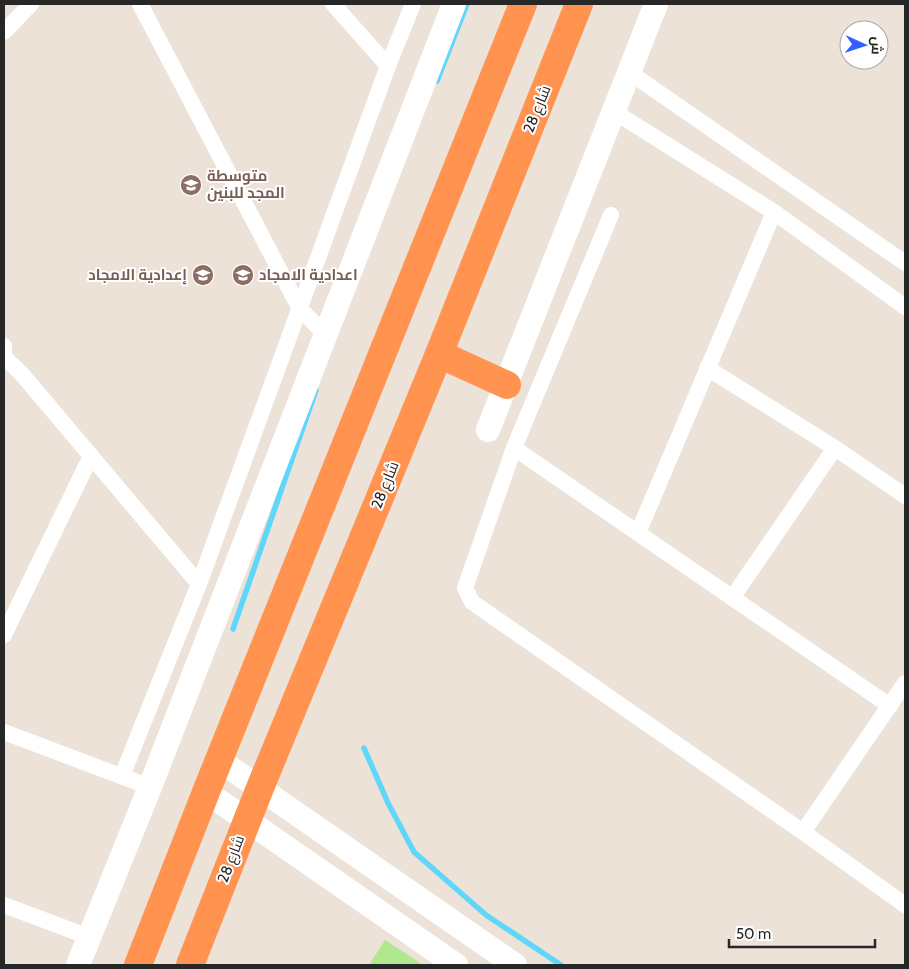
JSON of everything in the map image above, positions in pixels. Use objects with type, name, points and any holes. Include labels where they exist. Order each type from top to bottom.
[{"type":"highway","points":[[138,965],[524,4]]},
{"type":"highway","name":"شارع 28","points":[[190,965],[247,820],[439,354],[580,4]]},
{"type":"highway","points":[[439,354],[507,386]]},
{"type":"main road","points":[[78,965],[150,787],[454,4]]},
{"type":"main road","points":[[488,430],[507,386],[656,4]]},
{"type":"main road","points":[[219,760],[515,965]]},
{"type":"main road","points":[[206,792],[456,965]]},
{"type":"street","points":[[4,32],[30,4]]},
{"type":"street","points":[[140,4],[300,309],[326,335]]},
{"type":"street","points":[[333,4],[388,66]]},
{"type":"street","points":[[122,776],[199,584],[388,66],[413,4]]},
{"type":"street","points":[[629,72],[905,263]]},
{"type":"street","points":[[613,112],[774,212],[905,307]]},
{"type":"street","points":[[638,533],[774,212]]},
{"type":"street","points":[[611,215],[514,448],[464,588],[472,602],[905,905]]},
{"type":"street","points":[[4,353],[199,584]]},
{"type":"street","points":[[707,368],[834,448],[905,496]]},
{"type":"street","points":[[514,448],[890,706]]},
{"type":"street","points":[[732,598],[834,448]]},
{"type":"street","points":[[4,635],[91,456]]},
{"type":"street","points":[[803,832],[905,683]]},
{"type":"street","points":[[4,732],[150,787]]},
{"type":"street","points":[[4,905],[89,937]]},
{"type":"green space","points":[[385,940],[423,965],[369,965]]},
{"type":"waterway","points":[[437,81],[467,4]]},
{"type":"waterway","points":[[233,629],[316,390]]},
{"type":"waterway","points":[[364,748],[388,803],[414,852],[486,915],[561,965]]},
{"type":"place","name":"متوسطة المجد للبنين","points":[[191,185]]},
{"type":"place","name":"إعدادية الامجاد","points":[[203,275]]},
{"type":"place","name":"اعدادية الامجاد","points":[[243,275]]}]
